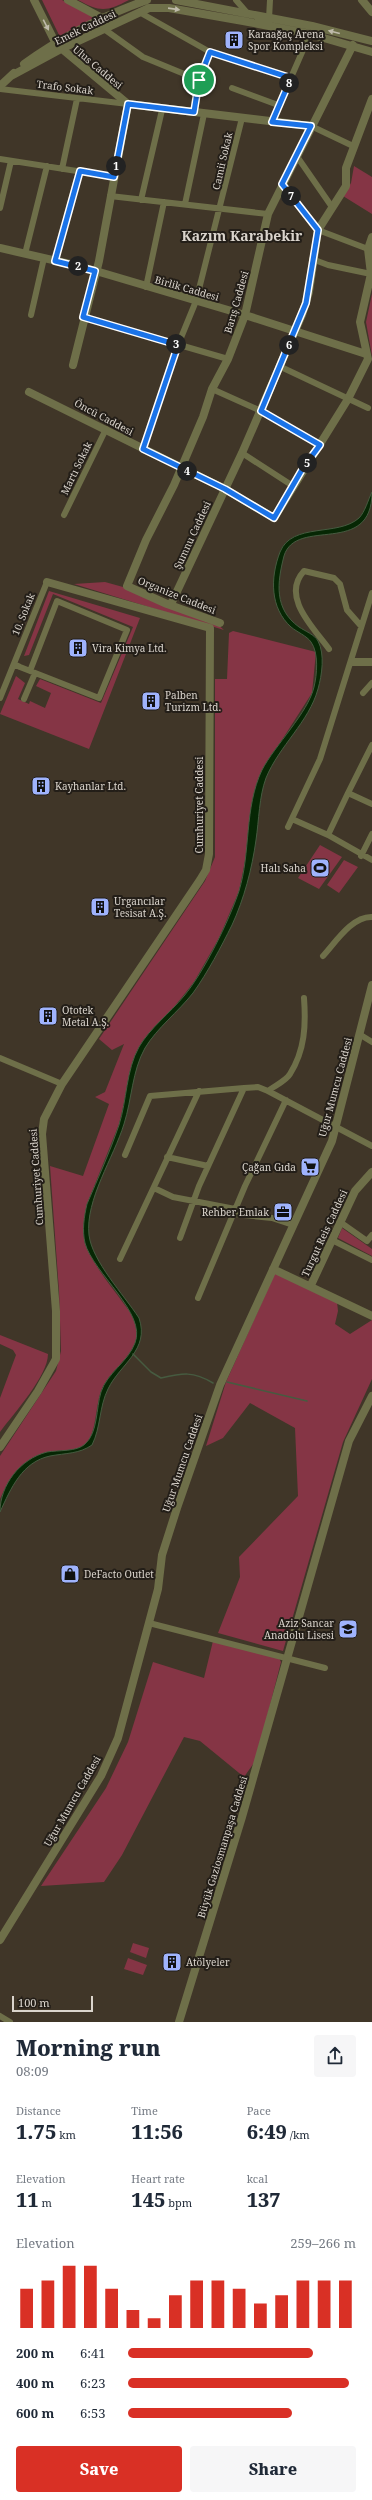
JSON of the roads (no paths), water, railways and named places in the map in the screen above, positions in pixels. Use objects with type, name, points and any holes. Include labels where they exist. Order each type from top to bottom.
[{"type":"street","points":[[34,0],[58,47]]},
{"type":"street","points":[[68,0],[104,19]]},
{"type":"street","points":[[176,0],[372,41]]},
{"type":"street","points":[[236,0],[248,15]]},
{"type":"street","points":[[269,19],[270,0]]},
{"type":"street","points":[[362,0],[372,12]]},
{"type":"street","name":"Emek Caddesi","points":[[58,47],[104,19],[148,3],[310,34],[353,45],[372,52]]},
{"type":"street","name":"Emek Caddesi","points":[[0,86],[38,54],[104,29],[138,12],[148,3]]},
{"type":"street","points":[[138,12],[210,52],[291,78]]},
{"type":"street","points":[[104,29],[143,57],[199,80]]},
{"type":"street","points":[[272,122],[278,105],[310,34]]},
{"type":"street","name":"Barış Caddesi","points":[[128,586],[146,540],[158,522],[203,417],[212,389],[228,359],[245,315],[268,214],[296,155],[353,45]]},
{"type":"street","name":"Ulus Caddesi","points":[[58,47],[128,104],[162,110],[194,112],[311,126]]},
{"type":"street","points":[[194,112],[199,80],[210,52]]},
{"type":"street","points":[[232,88],[278,105]]},
{"type":"street","name":"Trafo Sokak","points":[[0,90],[128,104]]},
{"type":"street","points":[[62,169],[77,99]]},
{"type":"street","name":"Şumnu Caddesi","points":[[172,602],[281,367],[307,298],[312,258],[318,230],[346,186],[346,168],[353,146],[372,101]]},
{"type":"street","points":[[73,365],[83,317],[99,260],[128,104]]},
{"type":"street","points":[[141,200],[162,110]]},
{"type":"street","points":[[185,204],[204,114]]},
{"type":"street","name":"Camii Sokak","points":[[143,449],[178,345],[196,301],[210,238],[221,209],[242,118]]},
{"type":"street","points":[[311,126],[353,146]]},
{"type":"street","points":[[296,155],[332,207]]},
{"type":"street","points":[[0,159],[114,177]]},
{"type":"street","points":[[0,208],[11,161]]},
{"type":"street","points":[[26,254],[47,166]]},
{"type":"street","points":[[55,261],[80,171]]},
{"type":"street","points":[[282,184],[318,230],[368,249]]},
{"type":"street","points":[[110,196],[268,214]]},
{"type":"street","points":[[146,287],[164,202]]},
{"type":"street","points":[[242,453],[293,486],[348,399],[368,359],[360,322],[371,274],[368,249],[372,237]]},
{"type":"street","name":"Birlik Caddesi","points":[[0,248],[95,271],[245,315],[366,354]]},
{"type":"street","points":[[31,315],[44,258]]},
{"type":"street","points":[[312,258],[328,265],[371,274]]},
{"type":"street","points":[[83,317],[228,359]]},
{"type":"street","points":[[281,367],[368,408]]},
{"type":"street","points":[[212,389],[261,411],[320,445]]},
{"type":"street","name":"Öncü Caddesi","points":[[29,392],[225,489],[274,518],[293,486]]},
{"type":"street","name":"Martı Sokak","points":[[64,515],[106,429]]},
{"type":"street","points":[[329,649],[297,604],[298,582],[304,571],[334,578],[340,584],[347,610],[361,626]]},
{"type":"street","name":"10. Sokak","points":[[0,698],[47,582]]},
{"type":"street","name":"Cumhuriyet Caddesi","points":[[0,1447],[38,1391],[56,1359],[56,1311],[42,1134],[44,1119],[62,1084],[206,870],[210,842],[210,628],[47,582]]},
{"type":"street","name":"Organize Caddesi","points":[[128,586],[167,604],[220,623]]},
{"type":"street","points":[[288,827],[320,759],[352,662],[352,652],[372,593]]},
{"type":"street","points":[[14,664],[33,672],[99,698],[127,630],[57,601],[33,672],[24,699]]},
{"type":"street","points":[[352,662],[372,662]]},
{"type":"street","points":[[363,693],[372,683]]},
{"type":"street","points":[[328,835],[372,745]]},
{"type":"street","points":[[348,793],[372,804]]},
{"type":"street","points":[[292,818],[328,835],[361,856],[372,860]]},
{"type":"street","points":[[361,856],[372,834]]},
{"type":"street","points":[[323,956],[360,919],[372,917]]},
{"type":"street","name":"Uğur Mumcu Caddesi","points":[[0,1940],[101,1776],[118,1738],[158,1589],[162,1555],[177,1508],[220,1385],[293,1225],[335,1128],[372,985]]},
{"type":"street","points":[[268,1091],[290,1075],[302,1047],[306,1027],[304,998]]},
{"type":"street","points":[[359,1034],[372,1042]]},
{"type":"street","points":[[0,1058],[62,1084]]},
{"type":"street","points":[[125,1155],[150,1096],[258,1087],[286,1100],[335,1128],[372,1146]]},
{"type":"street","points":[[180,1238],[208,1166],[244,1088]]},
{"type":"street","points":[[120,1259],[199,1091]]},
{"type":"street","points":[[198,1298],[234,1212],[286,1100]]},
{"type":"street","points":[[168,1157],[208,1166]]},
{"type":"street","name":"Turgut Reis Caddesi","points":[[311,1285],[355,1191],[372,1172]]},
{"type":"street","points":[[154,1188],[172,1197],[194,1203],[234,1212],[272,1218],[293,1225]]},
{"type":"street","points":[[340,1222],[367,1241],[372,1234]]},
{"type":"street","points":[[332,1240],[372,1260]]},
{"type":"street","points":[[273,1269],[311,1285],[372,1316]]},
{"type":"street","name":"Büyük Gaziosmanpaşa Caddesi","points":[[179,2022],[242,1818],[349,1442],[372,1396]]},
{"type":"street","points":[[149,1622],[325,1668]]},
{"type":"street","points":[[0,2016],[10,2022]]},
{"type":"waterway","points":[[133,1354],[151,1372],[161,1378],[188,1374],[200,1376],[213,1383]]},
{"type":"waterway","points":[[227,1382],[307,1401]]},
{"type":"place","name":"Karaağaç Arena Spor Kompleksi","points":[[234,40]]},
{"type":"place","name":"Vira Kimya Ltd.","points":[[78,648]]},
{"type":"place","name":"Palben Turizm Ltd.","points":[[151,701]]},
{"type":"place","name":"Kayhanlar Ltd.","points":[[41,786]]},
{"type":"place","name":"Halı Saha","points":[[320,868]]},
{"type":"place","name":"Urgancılar Tesisat A.Ş.","points":[[100,907]]},
{"type":"place","name":"Ototek Metal A.Ş.","points":[[48,1016]]},
{"type":"place","name":"Çağan Gıda","points":[[310,1167]]},
{"type":"place","name":"Rehber Emlak","points":[[283,1212]]},
{"type":"place","name":"DeFacto Outlet","points":[[70,1574]]},
{"type":"place","name":"Aziz Sancar Anadolu Lisesi","points":[[348,1629]]},
{"type":"place","name":"Atölyeler","points":[[172,1962]]},
{"type":"district","name":"Kazım Karabekir","points":[[242,235]]}]
